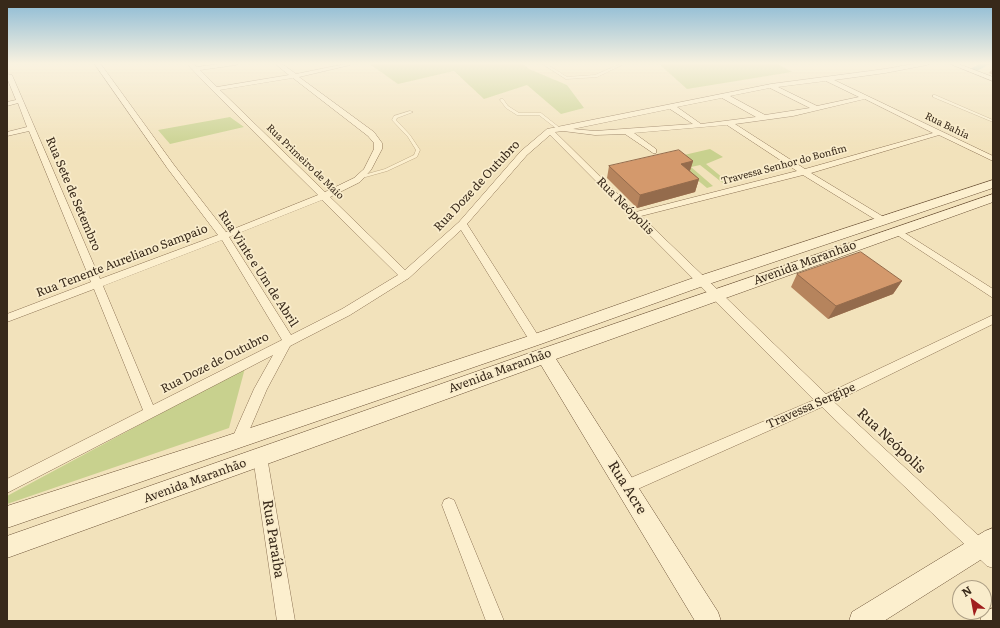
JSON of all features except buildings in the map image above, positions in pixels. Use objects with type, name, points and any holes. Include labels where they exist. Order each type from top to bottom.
[{"type":"main road","name":"Avenida Maranhão","points":[[7,518],[238,441],[715,295],[993,184]]},
{"type":"main road","name":"Avenida Maranhão","points":[[7,547],[260,457],[539,348],[701,281],[890,226],[993,198]]},
{"type":"main road","name":"Rua Acre","points":[[539,348],[709,621]]},
{"type":"main road","points":[[861,621],[989,549]]},
{"type":"street","name":"Rua Sete de Setembro","points":[[16,92],[150,412]]},
{"type":"street","name":"Rua Vinte e Um de Abril","points":[[118,92],[171,167],[224,236],[288,340],[270,369],[254,401],[238,441]]},
{"type":"street","name":"Rua Primeiro de Maio","points":[[217,92],[405,276]]},
{"type":"street","points":[[317,92],[347,115],[376,140],[378,148],[367,170],[359,178]]},
{"type":"street","name":"Rua Doze de Outubro","points":[[7,486],[288,340],[346,312],[405,276],[462,224],[524,153],[554,130],[741,92]]},
{"type":"street","points":[[783,92],[817,110]]},
{"type":"street","name":"Rua Bahia","points":[[856,92],[993,159]]},
{"type":"street","points":[[724,96],[764,118]]},
{"type":"street","points":[[554,130],[595,133],[700,126],[817,110],[866,97]]},
{"type":"street","points":[[7,104],[19,101]]},
{"type":"street","points":[[671,106],[700,126]]},
{"type":"street","points":[[728,122],[993,294]]},
{"type":"street","points":[[7,134],[30,128]]},
{"type":"street","name":"Rua Neópolis","points":[[554,130],[634,215],[824,401],[989,549]]},
{"type":"street","points":[[628,132],[653,151]]},
{"type":"street","name":"Travessa Senhor do Bonfim","points":[[634,215],[804,172],[939,133]]},
{"type":"street","name":"Rua Tenente Aureliano Sampaio","points":[[7,318],[224,236],[324,196],[359,178]]},
{"type":"street","name":"Rua Acre","points":[[462,224],[539,348]]},
{"type":"street","name":"Travessa Sergipe","points":[[626,487],[824,401],[993,319]]},
{"type":"street","name":"Rua Paraíba","points":[[260,457],[286,621]]},
{"type":"street","points":[[449,506],[494,621]]},
{"type":"lane","points":[[934,96],[993,121]]},
{"type":"lane","points":[[502,100],[507,107],[518,114],[540,114],[554,130]]},
{"type":"lane","points":[[359,178],[386,170],[416,156],[418,150],[410,136],[394,120],[395,117],[411,112]]},
{"type":"green space","points":[[477,92],[505,92],[484,99]]},
{"type":"green space","points":[[536,92],[572,92],[584,108],[561,114]]},
{"type":"green space","points":[[230,117],[244,127],[170,144],[158,130]]},
{"type":"green space","points":[[710,149],[723,157],[706,164],[729,183],[724,184],[700,165],[691,167],[713,186],[707,188],[671,158]]},
{"type":"green space","points":[[245,368],[229,428],[7,504],[7,496]]}]
